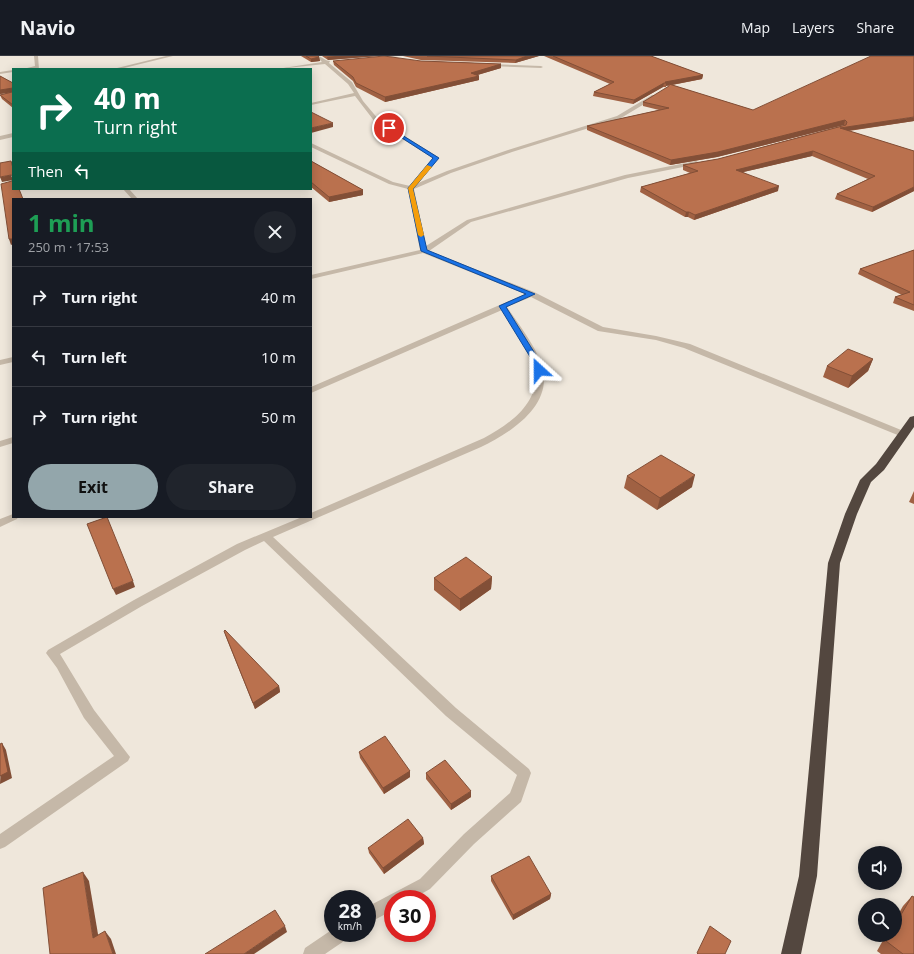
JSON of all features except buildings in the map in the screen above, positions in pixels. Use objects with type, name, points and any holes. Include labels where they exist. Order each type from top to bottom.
[{"type":"highway","points":[[791,954],[808,876],[834,563],[851,514],[866,480],[880,467],[914,419]]},
{"type":"street","points":[[36,56],[37,68]]},
{"type":"street","points":[[119,68],[171,56]]},
{"type":"street","points":[[318,56],[331,62],[350,83],[356,94],[377,120],[436,158],[411,188]]},
{"type":"street","points":[[372,59],[386,57],[398,58]]},
{"type":"street","points":[[287,68],[331,62]]},
{"type":"street","points":[[481,65],[541,67]]},
{"type":"street","points":[[0,73],[12,71]]},
{"type":"street","points":[[312,145],[391,182],[411,188],[449,172],[510,151],[619,117],[661,92]]},
{"type":"street","points":[[312,104],[356,94]]},
{"type":"street","points":[[0,138],[12,134]]},
{"type":"street","points":[[312,277],[424,251],[477,219],[627,176],[702,162]]},
{"type":"street","points":[[411,188],[424,251]]},
{"type":"street","points":[[127,190],[134,198]]},
{"type":"street","points":[[424,251],[531,294],[601,328],[656,338],[687,346],[903,434]]},
{"type":"street","points":[[312,390],[531,294]]},
{"type":"street","points":[[312,517],[485,441],[514,424],[524,414],[532,404],[538,392],[540,381],[539,370],[536,360],[502,306]]},
{"type":"street","points":[[0,363],[12,359]]},
{"type":"street","points":[[0,444],[12,440]]},
{"type":"street","points":[[0,523],[12,517]]},
{"type":"street","points":[[0,842],[123,757],[89,714],[61,665],[52,653],[138,603],[241,547],[309,518]]},
{"type":"street","points":[[266,536],[451,712],[524,773],[516,797],[469,839],[424,884],[413,890]]},
{"type":"street","points":[[311,954],[328,942]]},
{"type":"slow traffic","points":[[421,235],[411,188],[429,167]]},
{"type":"route","points":[[389,128],[436,158],[411,188],[424,251],[531,294],[502,306],[536,360],[539,370]]}]
